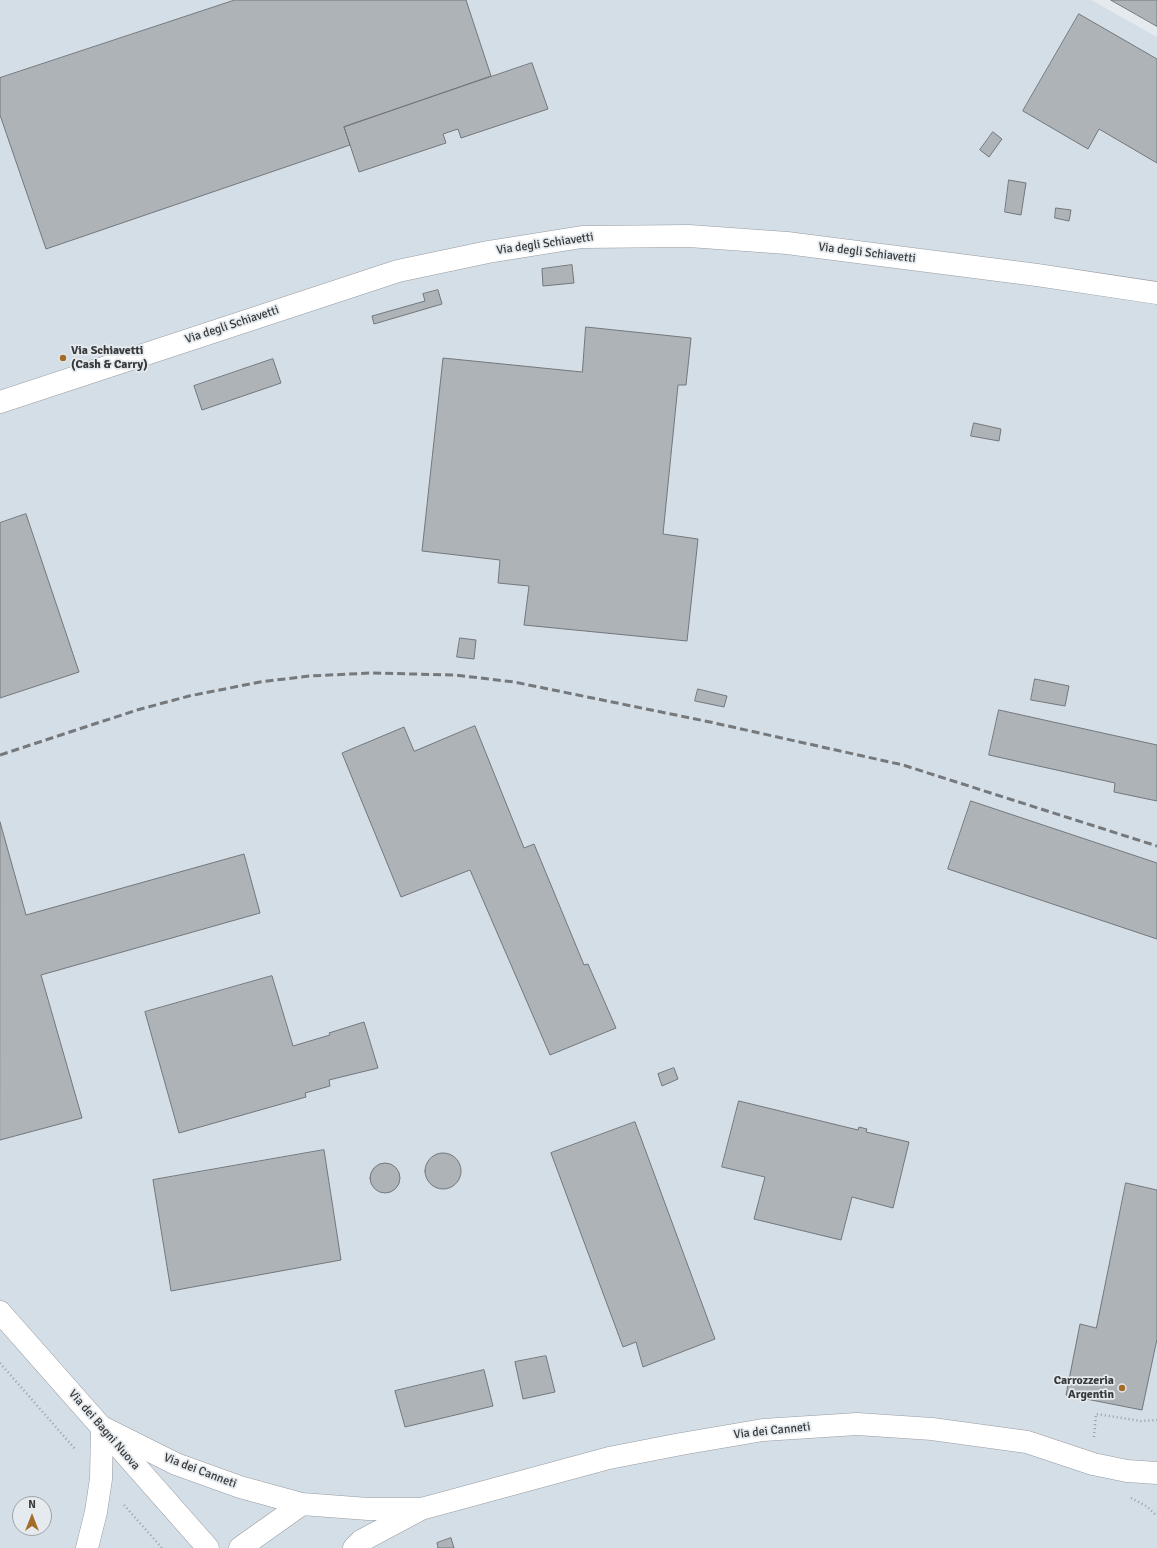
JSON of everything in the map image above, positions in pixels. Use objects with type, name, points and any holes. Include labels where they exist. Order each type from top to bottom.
[{"type":"street","name":"Via degli Schiavetti","points":[[0,402],[398,271],[488,252],[582,236],[689,236],[787,243],[1037,275],[1157,293]]},
{"type":"street","name":"Via dei Bagni Nuova","points":[[0,1312],[208,1548]]},
{"type":"street","name":"Via dei Canneti","points":[[335,1548],[357,1544],[421,1509],[609,1458],[667,1446],[763,1430],[857,1424],[932,1429],[1027,1442],[1093,1464],[1128,1471],[1157,1473]]},
{"type":"street","name":"Via dei Canneti","points":[[102,1427],[176,1464],[240,1487],[302,1504],[368,1509],[421,1509]]},
{"type":"street","points":[[87,1548],[96,1512],[101,1479],[102,1427]]},
{"type":"street","name":"Via dei Canneti","points":[[1128,1471],[1157,1483]]},
{"type":"street","points":[[240,1548],[302,1504]]},
{"type":"shaded area","points":[[0,0],[1091,0],[1157,37],[1157,1548],[0,1548]]},
{"type":"building","points":[[235,0],[466,0],[491,76],[344,127],[350,145],[46,249],[0,115],[0,78]]},
{"type":"building","points":[[1111,0],[1157,0],[1157,26]]},
{"type":"building","points":[[1079,14],[1157,59],[1157,163],[1099,129],[1088,149],[1023,111]]},
{"type":"building","points":[[532,63],[548,109],[461,138],[458,129],[443,134],[446,143],[359,172],[344,127]]},
{"type":"building","points":[[993,132],[1002,139],[989,157],[980,150]]},
{"type":"building","points":[[1009,180],[1026,183],[1021,215],[1005,212]]},
{"type":"building","points":[[1056,208],[1071,210],[1069,221],[1055,218]]},
{"type":"building","points":[[572,265],[574,283],[543,286],[542,269]]},
{"type":"building","points":[[438,290],[442,304],[374,324],[372,316],[425,301],[423,294]]},
{"type":"building","points":[[586,327],[691,338],[686,385],[678,385],[663,534],[698,539],[687,641],[524,625],[529,586],[498,583],[500,560],[422,551],[443,358],[582,372]]},
{"type":"building","points":[[273,359],[281,383],[202,410],[194,386]]},
{"type":"building","points":[[974,423],[1001,429],[999,441],[971,436]]},
{"type":"building","points":[[26,514],[79,672],[0,698],[0,523]]},
{"type":"building","points":[[460,638],[476,640],[474,659],[457,657]]},
{"type":"building","points":[[1035,679],[1069,686],[1065,706],[1031,700]]},
{"type":"building","points":[[698,689],[727,696],[724,707],[695,701]]},
{"type":"building","points":[[999,710],[1157,745],[1157,801],[1114,792],[1115,783],[989,755]]},
{"type":"building","points":[[475,726],[524,848],[534,844],[584,965],[588,964],[616,1028],[550,1055],[470,870],[401,897],[342,753],[404,727],[414,751]]},
{"type":"building","points":[[971,801],[1157,863],[1157,939],[948,869]]},
{"type":"building","points":[[0,822],[26,915],[244,854],[260,913],[41,975],[82,1118],[0,1140]]},
{"type":"building","points":[[272,976],[293,1046],[330,1035],[329,1033],[364,1022],[378,1068],[329,1080],[330,1086],[305,1093],[306,1097],[179,1133],[145,1012]]},
{"type":"building","points":[[674,1068],[678,1079],[662,1086],[658,1074]]},
{"type":"building","points":[[739,1101],[858,1130],[859,1127],[867,1129],[866,1132],[909,1142],[893,1208],[852,1197],[841,1240],[754,1219],[765,1177],[722,1167]]},
{"type":"building","points":[[635,1122],[715,1339],[643,1367],[636,1342],[623,1347],[551,1153]]},
{"type":"building","points":[[324,1150],[341,1260],[171,1291],[153,1180]]},
{"type":"building","points":[[447,1153],[456,1158],[460,1164],[460,1178],[456,1184],[447,1189],[439,1189],[430,1184],[426,1178],[425,1167],[430,1158],[436,1154]]},
{"type":"building","points":[[385,1163],[396,1167],[400,1178],[396,1189],[385,1193],[374,1189],[370,1178],[374,1167]]},
{"type":"building","points":[[1126,1183],[1157,1190],[1157,1339],[1142,1410],[1066,1395],[1080,1324],[1096,1328]]},
{"type":"building","points":[[546,1356],[555,1392],[523,1399],[515,1362]]},
{"type":"building","points":[[484,1370],[493,1406],[405,1427],[395,1391]]},
{"type":"building","points":[[451,1538],[454,1548],[438,1548],[437,1543]]},
{"type":"railway","points":[[0,755],[137,710],[189,696],[260,682],[309,676],[371,673],[455,675],[514,682],[710,722],[903,765],[1157,846]]},
{"type":"place","name":"Via Schiavetti (Cash & Carry)","points":[[63,358]]},
{"type":"place","name":"Carrozzeria Argentin","points":[[1122,1388]]}]
